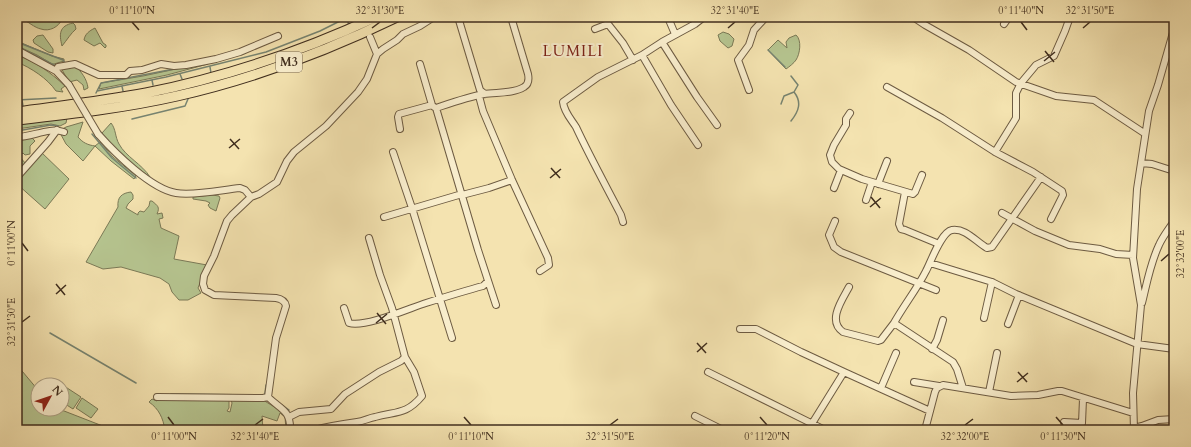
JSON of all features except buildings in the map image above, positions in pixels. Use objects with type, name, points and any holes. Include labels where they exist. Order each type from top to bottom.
[{"type":"highway","name":"M3","points":[[17,112],[146,93],[224,73],[290,53],[376,17]]},
{"type":"highway","name":"M3","points":[[17,120],[177,96],[282,65],[368,31],[397,17]]},
{"type":"street","points":[[268,397],[276,338],[286,306],[281,299],[276,298],[214,295],[205,290],[203,284],[204,276],[214,256],[227,221],[251,197],[259,194],[277,182],[287,161],[294,152],[326,126],[358,92],[367,80],[377,54],[383,48],[397,40],[403,34],[434,17]]},
{"type":"street","points":[[458,17],[482,95],[482,111],[548,258],[549,265],[540,271]]},
{"type":"street","points":[[400,129],[399,114],[482,95],[524,88],[529,80],[511,17]]},
{"type":"street","points":[[667,17],[675,34]]},
{"type":"street","points":[[623,222],[619,210],[574,123],[567,114],[563,102],[598,77],[642,55],[704,17]]},
{"type":"street","points":[[749,90],[738,60],[749,45],[754,30],[766,17]]},
{"type":"street","points":[[913,17],[969,50],[1012,79],[1056,96],[1094,100],[1144,133]]},
{"type":"street","points":[[1004,24],[1009,17]]},
{"type":"street","points":[[995,152],[1016,118],[1016,93],[1020,83],[1036,65],[1054,56],[1070,17]]},
{"type":"street","points":[[594,30],[607,24],[610,26],[633,60]]},
{"type":"street","points":[[1142,304],[1136,280],[1133,255],[1136,197],[1144,133],[1149,111],[1174,29]]},
{"type":"street","points":[[56,71],[61,65],[75,64],[99,76],[126,75],[130,71],[142,70],[161,64],[186,66],[240,52],[278,36]]},
{"type":"street","points":[[370,37],[377,54]]},
{"type":"street","points":[[662,42],[697,97],[717,125]]},
{"type":"street","points":[[17,50],[56,71],[69,85],[98,134],[114,152],[141,174],[165,190],[188,194],[240,188],[245,190],[251,197]]},
{"type":"street","points":[[642,55],[671,105],[698,145]]},
{"type":"street","points":[[420,64],[496,305]]},
{"type":"street","points":[[887,87],[942,118],[995,152],[1011,159],[1062,191],[1063,195],[1051,219]]},
{"type":"street","points":[[850,113],[846,118],[846,125],[830,155],[832,162],[842,170],[875,183],[905,192],[914,193],[922,175]]},
{"type":"street","points":[[17,177],[57,130]]},
{"type":"street","points":[[17,137],[57,130],[64,132]]},
{"type":"street","points":[[393,152],[452,338]]},
{"type":"street","points":[[866,200],[887,161]]},
{"type":"street","points":[[1141,163],[1158,165],[1174,171]]},
{"type":"street","points":[[834,188],[842,170]]},
{"type":"street","points":[[849,286],[835,318],[836,325],[843,332],[878,341],[880,340],[894,323],[920,283],[939,244],[948,231],[956,230],[967,234],[985,247],[990,248],[1000,236],[1040,177]]},
{"type":"street","points":[[384,217],[462,194],[489,188],[512,180]]},
{"type":"street","points":[[905,192],[899,224],[900,226],[904,230],[939,244]]},
{"type":"street","points":[[1002,213],[1035,231],[1069,245],[1100,249],[1116,254],[1133,255]]},
{"type":"street","points":[[835,221],[829,235],[834,247],[841,252],[936,290]]},
{"type":"street","points":[[1174,221],[1163,237],[1149,270],[1142,304],[1137,344],[1133,413],[1134,429],[1158,420],[1174,419]]},
{"type":"street","points":[[314,430],[333,425],[397,414],[411,406],[422,396],[414,372],[405,357],[394,315],[369,238]]},
{"type":"street","points":[[930,263],[992,282],[1019,295],[1137,344],[1174,349]]},
{"type":"street","points":[[344,308],[349,323],[352,324],[394,315],[483,286],[488,281]]},
{"type":"street","points":[[984,318],[992,282]]},
{"type":"street","points":[[1008,324],[1019,295]]},
{"type":"street","points":[[932,349],[937,340],[943,320]]},
{"type":"street","points":[[894,323],[955,365],[963,388]]},
{"type":"street","points":[[740,329],[756,329],[801,352],[930,411]]},
{"type":"street","points":[[880,388],[896,352]]},
{"type":"street","points":[[989,392],[997,353]]},
{"type":"street","points":[[289,417],[299,412],[331,409],[345,394],[379,372],[401,362],[405,357]]},
{"type":"street","points":[[708,372],[810,427],[825,430]]},
{"type":"street","points":[[810,427],[844,372]]},
{"type":"street","points":[[914,382],[1011,396],[1038,395],[1058,391],[1133,413]]},
{"type":"street","points":[[926,430],[935,392],[939,386]]},
{"type":"street","points":[[157,397],[268,397],[286,412],[289,417],[290,430]]},
{"type":"street","points":[[1064,422],[1082,423],[1083,399]]},
{"type":"street","points":[[695,416],[723,430]]},
{"type":"green space","points":[[60,17],[62,19],[56,26],[44,30],[34,26],[21,18]]},
{"type":"green space","points":[[73,23],[76,29],[62,46],[60,38],[61,31],[68,24]]},
{"type":"green space","points":[[95,28],[103,43],[106,45],[105,48],[100,43],[94,46],[84,40],[85,36]]},
{"type":"green space","points":[[723,32],[729,34],[734,39],[732,46],[728,48],[720,41],[718,35]]},
{"type":"green space","points":[[43,35],[53,49],[53,53],[48,52],[34,43],[33,40],[37,36]]},
{"type":"green space","points":[[796,35],[800,44],[799,54],[795,61],[786,69],[768,50],[778,40],[787,48],[786,42],[789,38]]},
{"type":"green space","points":[[17,41],[52,56],[64,59],[64,61],[52,64],[17,46]]},
{"type":"green space","points":[[17,55],[37,64],[54,76],[65,86],[61,89],[63,92],[56,91],[38,74],[17,62]]},
{"type":"green space","points":[[209,62],[208,64],[167,75],[99,89],[101,83]]},
{"type":"green space","points":[[75,66],[85,78],[88,88],[84,90],[83,85],[77,80],[69,82],[61,68]]},
{"type":"green space","points":[[67,118],[66,123],[60,126],[51,124],[17,129],[17,124]]},
{"type":"green space","points":[[83,122],[78,137],[82,141],[95,146],[83,161],[66,144],[59,131],[66,127]]},
{"type":"green space","points":[[111,123],[122,149],[147,172],[150,177],[130,163],[103,137],[102,133]]},
{"type":"green space","points":[[30,136],[35,141],[30,146],[30,154],[25,155],[23,153],[19,156],[26,164],[23,168],[17,162],[17,139]]},
{"type":"green space","points":[[100,142],[113,157],[136,176],[134,179],[111,161],[95,146]]},
{"type":"green space","points":[[41,152],[69,179],[45,209],[17,184],[17,179]]},
{"type":"green space","points":[[131,192],[133,199],[126,208],[138,215],[140,211],[144,212],[149,206],[150,201],[152,201],[158,207],[157,214],[162,213],[163,218],[159,219],[161,228],[179,236],[174,259],[207,265],[198,288],[201,293],[188,300],[179,300],[172,292],[169,284],[160,278],[121,267],[103,269],[86,262],[118,207],[119,198],[125,193]]},
{"type":"green space","points":[[212,195],[219,196],[220,198],[216,211],[210,208],[208,205],[210,203],[193,199],[193,197]]},
{"type":"green space","points":[[17,365],[30,380],[30,417],[70,417],[70,413],[113,430],[17,430]]},
{"type":"green space","points":[[70,390],[81,397],[73,409],[70,407]]},
{"type":"green space","points":[[82,398],[98,409],[91,418],[76,408]]},
{"type":"green space","points":[[152,399],[157,401],[157,399],[229,400],[229,408],[227,411],[230,412],[232,403],[231,400],[263,400],[281,411],[287,418],[288,430],[286,430],[285,417],[280,413],[277,421],[262,416],[263,430],[197,430],[194,428],[191,430],[165,430],[160,414],[149,402]]},
{"type":"waterway","points":[[97,91],[166,77],[266,52],[320,31],[348,17]]},
{"type":"waterway","points":[[347,18],[349,26]]},
{"type":"waterway","points":[[17,42],[63,60],[65,63]]},
{"type":"waterway","points":[[17,46],[54,65],[57,65]]},
{"type":"waterway","points":[[768,50],[785,67]]},
{"type":"waterway","points":[[210,67],[211,73]]},
{"type":"waterway","points":[[96,93],[101,83],[174,69]]},
{"type":"waterway","points":[[180,74],[182,79]]},
{"type":"waterway","points":[[781,104],[784,96],[794,92],[798,85],[791,76]]},
{"type":"waterway","points":[[152,80],[153,85]]},
{"type":"waterway","points":[[122,86],[123,91]]},
{"type":"waterway","points":[[791,121],[798,110],[799,103],[794,92]]},
{"type":"waterway","points":[[17,100],[56,98]]},
{"type":"waterway","points":[[132,119],[185,106],[188,99]]},
{"type":"waterway","points":[[22,100],[23,106]]},
{"type":"waterway","points":[[17,131],[51,125],[58,126]]},
{"type":"waterway","points":[[92,134],[112,158],[136,178]]},
{"type":"waterway","points":[[50,333],[136,383]]},
{"type":"waterway","points":[[171,394],[264,395],[266,385]]},
{"type":"waterway","points":[[282,405],[289,410]]},
{"type":"district","name":"LUMILI","points":[[573,51]]}]
